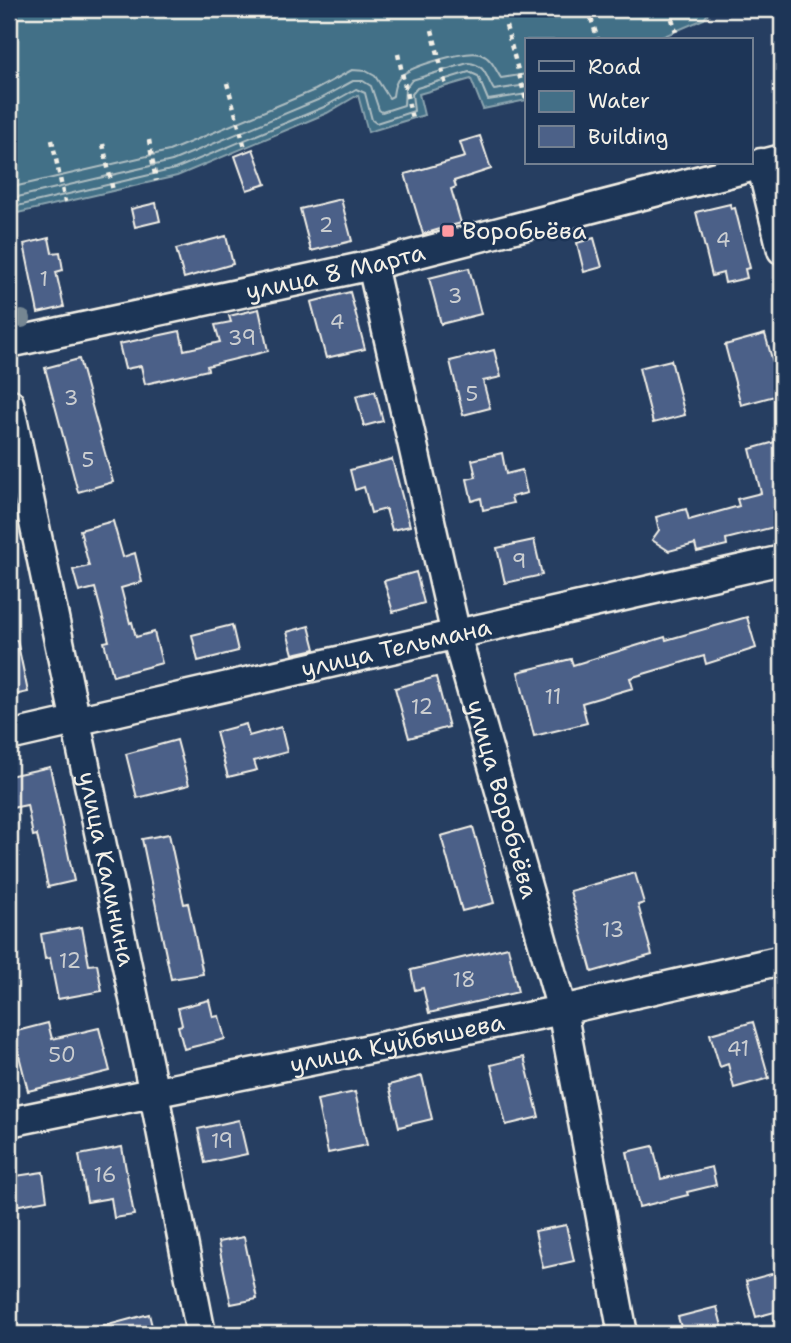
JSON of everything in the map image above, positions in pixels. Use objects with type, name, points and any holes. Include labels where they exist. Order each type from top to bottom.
[{"type":"street","points":[[772,161],[782,250]]},
{"type":"street","name":"улица 8 Марта","points":[[9,343],[372,265],[772,161]]},
{"type":"street","name":"улица Воробьёва","points":[[372,265],[456,635],[562,1010],[623,1334]]},
{"type":"street","name":"улица Калинина","points":[[9,403],[154,1094],[201,1334]]},
{"type":"street","name":"улица Тельмана","points":[[9,736],[782,560]]},
{"type":"street","name":"улица Куйбышева","points":[[9,1122],[562,1010],[782,960]]},
{"type":"path","points":[[588,9],[597,38]]},
{"type":"path","points":[[669,9],[676,32]]},
{"type":"path","points":[[506,26],[525,96]]},
{"type":"path","points":[[432,30],[446,86]]},
{"type":"path","points":[[398,54],[412,119]]},
{"type":"path","points":[[227,83],[246,148]]},
{"type":"path","points":[[149,139],[156,181]]},
{"type":"path","points":[[52,140],[65,202]]},
{"type":"path","points":[[103,144],[113,191]]},
{"type":"water","points":[[9,9],[711,9],[704,19],[660,38],[525,38],[525,100],[483,109],[471,79],[419,94],[424,115],[368,132],[358,95],[327,113],[177,176],[9,215]]},
{"type":"building","points":[[480,136],[491,169],[454,181],[456,187],[451,189],[461,223],[423,234],[405,174],[465,157],[460,142]]},
{"type":"building","points":[[253,149],[266,184],[247,190],[235,156]]},
{"type":"building","points":[[341,199],[352,241],[311,251],[300,209]]},
{"type":"building","points":[[156,203],[160,221],[135,227],[131,209]]},
{"type":"building","points":[[730,204],[731,209],[735,208],[750,268],[745,269],[747,278],[725,283],[723,273],[712,276],[696,212]]},
{"type":"building","points":[[226,236],[233,264],[184,278],[176,249]]},
{"type":"building","points":[[49,238],[52,253],[60,252],[63,270],[56,272],[64,307],[38,313],[24,244]]},
{"type":"building","points":[[594,238],[602,267],[584,272],[577,243]]},
{"type":"building","points":[[469,268],[481,314],[441,324],[429,278]]},
{"type":"building","points":[[350,292],[365,349],[326,358],[311,302]]},
{"type":"building","points":[[259,309],[268,351],[207,366],[208,370],[145,384],[141,366],[125,369],[119,344],[180,331],[184,350],[220,342],[215,325],[231,322],[229,316]]},
{"type":"building","points":[[765,334],[782,394],[741,405],[725,345]]},
{"type":"building","points":[[494,350],[501,377],[483,381],[490,408],[463,415],[450,361]]},
{"type":"building","points":[[79,359],[113,482],[78,492],[45,368]]},
{"type":"building","points":[[671,360],[685,415],[653,423],[639,368]]},
{"type":"building","points":[[375,391],[383,421],[364,426],[356,396]]},
{"type":"building","points":[[782,440],[782,525],[726,539],[727,545],[697,552],[695,544],[669,551],[652,540],[659,530],[656,517],[686,509],[689,520],[739,506],[737,499],[761,493],[750,449]]},
{"type":"building","points":[[502,453],[506,474],[522,470],[527,493],[511,497],[513,503],[483,510],[481,498],[472,501],[467,479],[476,477],[472,460]]},
{"type":"building","points":[[392,459],[410,526],[392,530],[386,509],[371,513],[364,487],[355,490],[350,470]]},
{"type":"building","points":[[113,521],[123,557],[135,553],[142,582],[121,588],[130,623],[132,622],[136,637],[154,632],[162,663],[113,676],[104,642],[109,641],[95,588],[79,592],[73,570],[89,566],[80,530]]},
{"type":"building","points":[[534,540],[542,575],[505,583],[497,548]]},
{"type":"building","points":[[416,572],[424,603],[393,612],[384,581]]},
{"type":"building","points":[[747,617],[756,648],[706,664],[704,656],[630,678],[633,688],[582,703],[587,723],[534,736],[518,672],[571,659],[573,665],[665,637],[666,640]]},
{"type":"building","points":[[232,625],[238,651],[198,661],[192,635]]},
{"type":"building","points":[[309,626],[315,649],[293,654],[287,632]]},
{"type":"building","points":[[17,640],[28,692],[9,696],[9,641]]},
{"type":"building","points":[[436,677],[449,727],[409,738],[395,688]]},
{"type":"building","points":[[246,724],[249,736],[281,727],[287,752],[254,761],[257,770],[228,777],[216,732]]},
{"type":"building","points":[[177,740],[189,785],[137,798],[126,754]]},
{"type":"building","points":[[50,767],[74,881],[48,887],[37,835],[33,836],[27,805],[12,808],[9,776]]},
{"type":"building","points":[[473,827],[494,903],[462,911],[441,836]]},
{"type":"building","points":[[169,834],[184,904],[188,903],[203,974],[171,979],[142,839]]},
{"type":"building","points":[[635,873],[644,903],[638,905],[652,955],[592,972],[570,891]]},
{"type":"building","points":[[82,927],[89,965],[97,964],[102,991],[58,999],[50,958],[45,959],[41,934]]},
{"type":"building","points":[[508,947],[518,992],[429,1013],[423,988],[415,990],[411,970]]},
{"type":"building","points":[[209,1000],[213,1017],[219,1016],[225,1039],[184,1049],[178,1026],[182,1025],[178,1008]]},
{"type":"building","points":[[753,1022],[769,1078],[734,1088],[728,1064],[720,1067],[710,1034]]},
{"type":"building","points":[[48,1023],[52,1039],[99,1028],[110,1071],[28,1091],[13,1032]]},
{"type":"building","points":[[524,1057],[539,1117],[506,1125],[491,1065]]},
{"type":"building","points":[[422,1076],[432,1119],[399,1127],[389,1085]]},
{"type":"building","points":[[355,1092],[367,1145],[328,1153],[317,1100]]},
{"type":"building","points":[[239,1120],[247,1154],[205,1163],[198,1129]]},
{"type":"building","points":[[653,1146],[661,1179],[712,1167],[716,1185],[639,1207],[627,1152]]},
{"type":"building","points":[[122,1147],[134,1215],[114,1218],[111,1198],[87,1202],[79,1155]]},
{"type":"building","points":[[43,1172],[47,1200],[9,1207],[9,1177]]},
{"type":"building","points":[[566,1225],[574,1261],[543,1268],[535,1231]]},
{"type":"building","points":[[244,1237],[257,1299],[231,1304],[218,1242]]},
{"type":"building","points":[[782,1271],[782,1310],[756,1317],[746,1281]]},
{"type":"building","points":[[717,1307],[724,1334],[683,1334],[678,1317]]},
{"type":"building","points":[[149,1314],[154,1334],[97,1334],[97,1328]]},
{"type":"place","name":"Воробьёва","points":[[448,231]]}]
